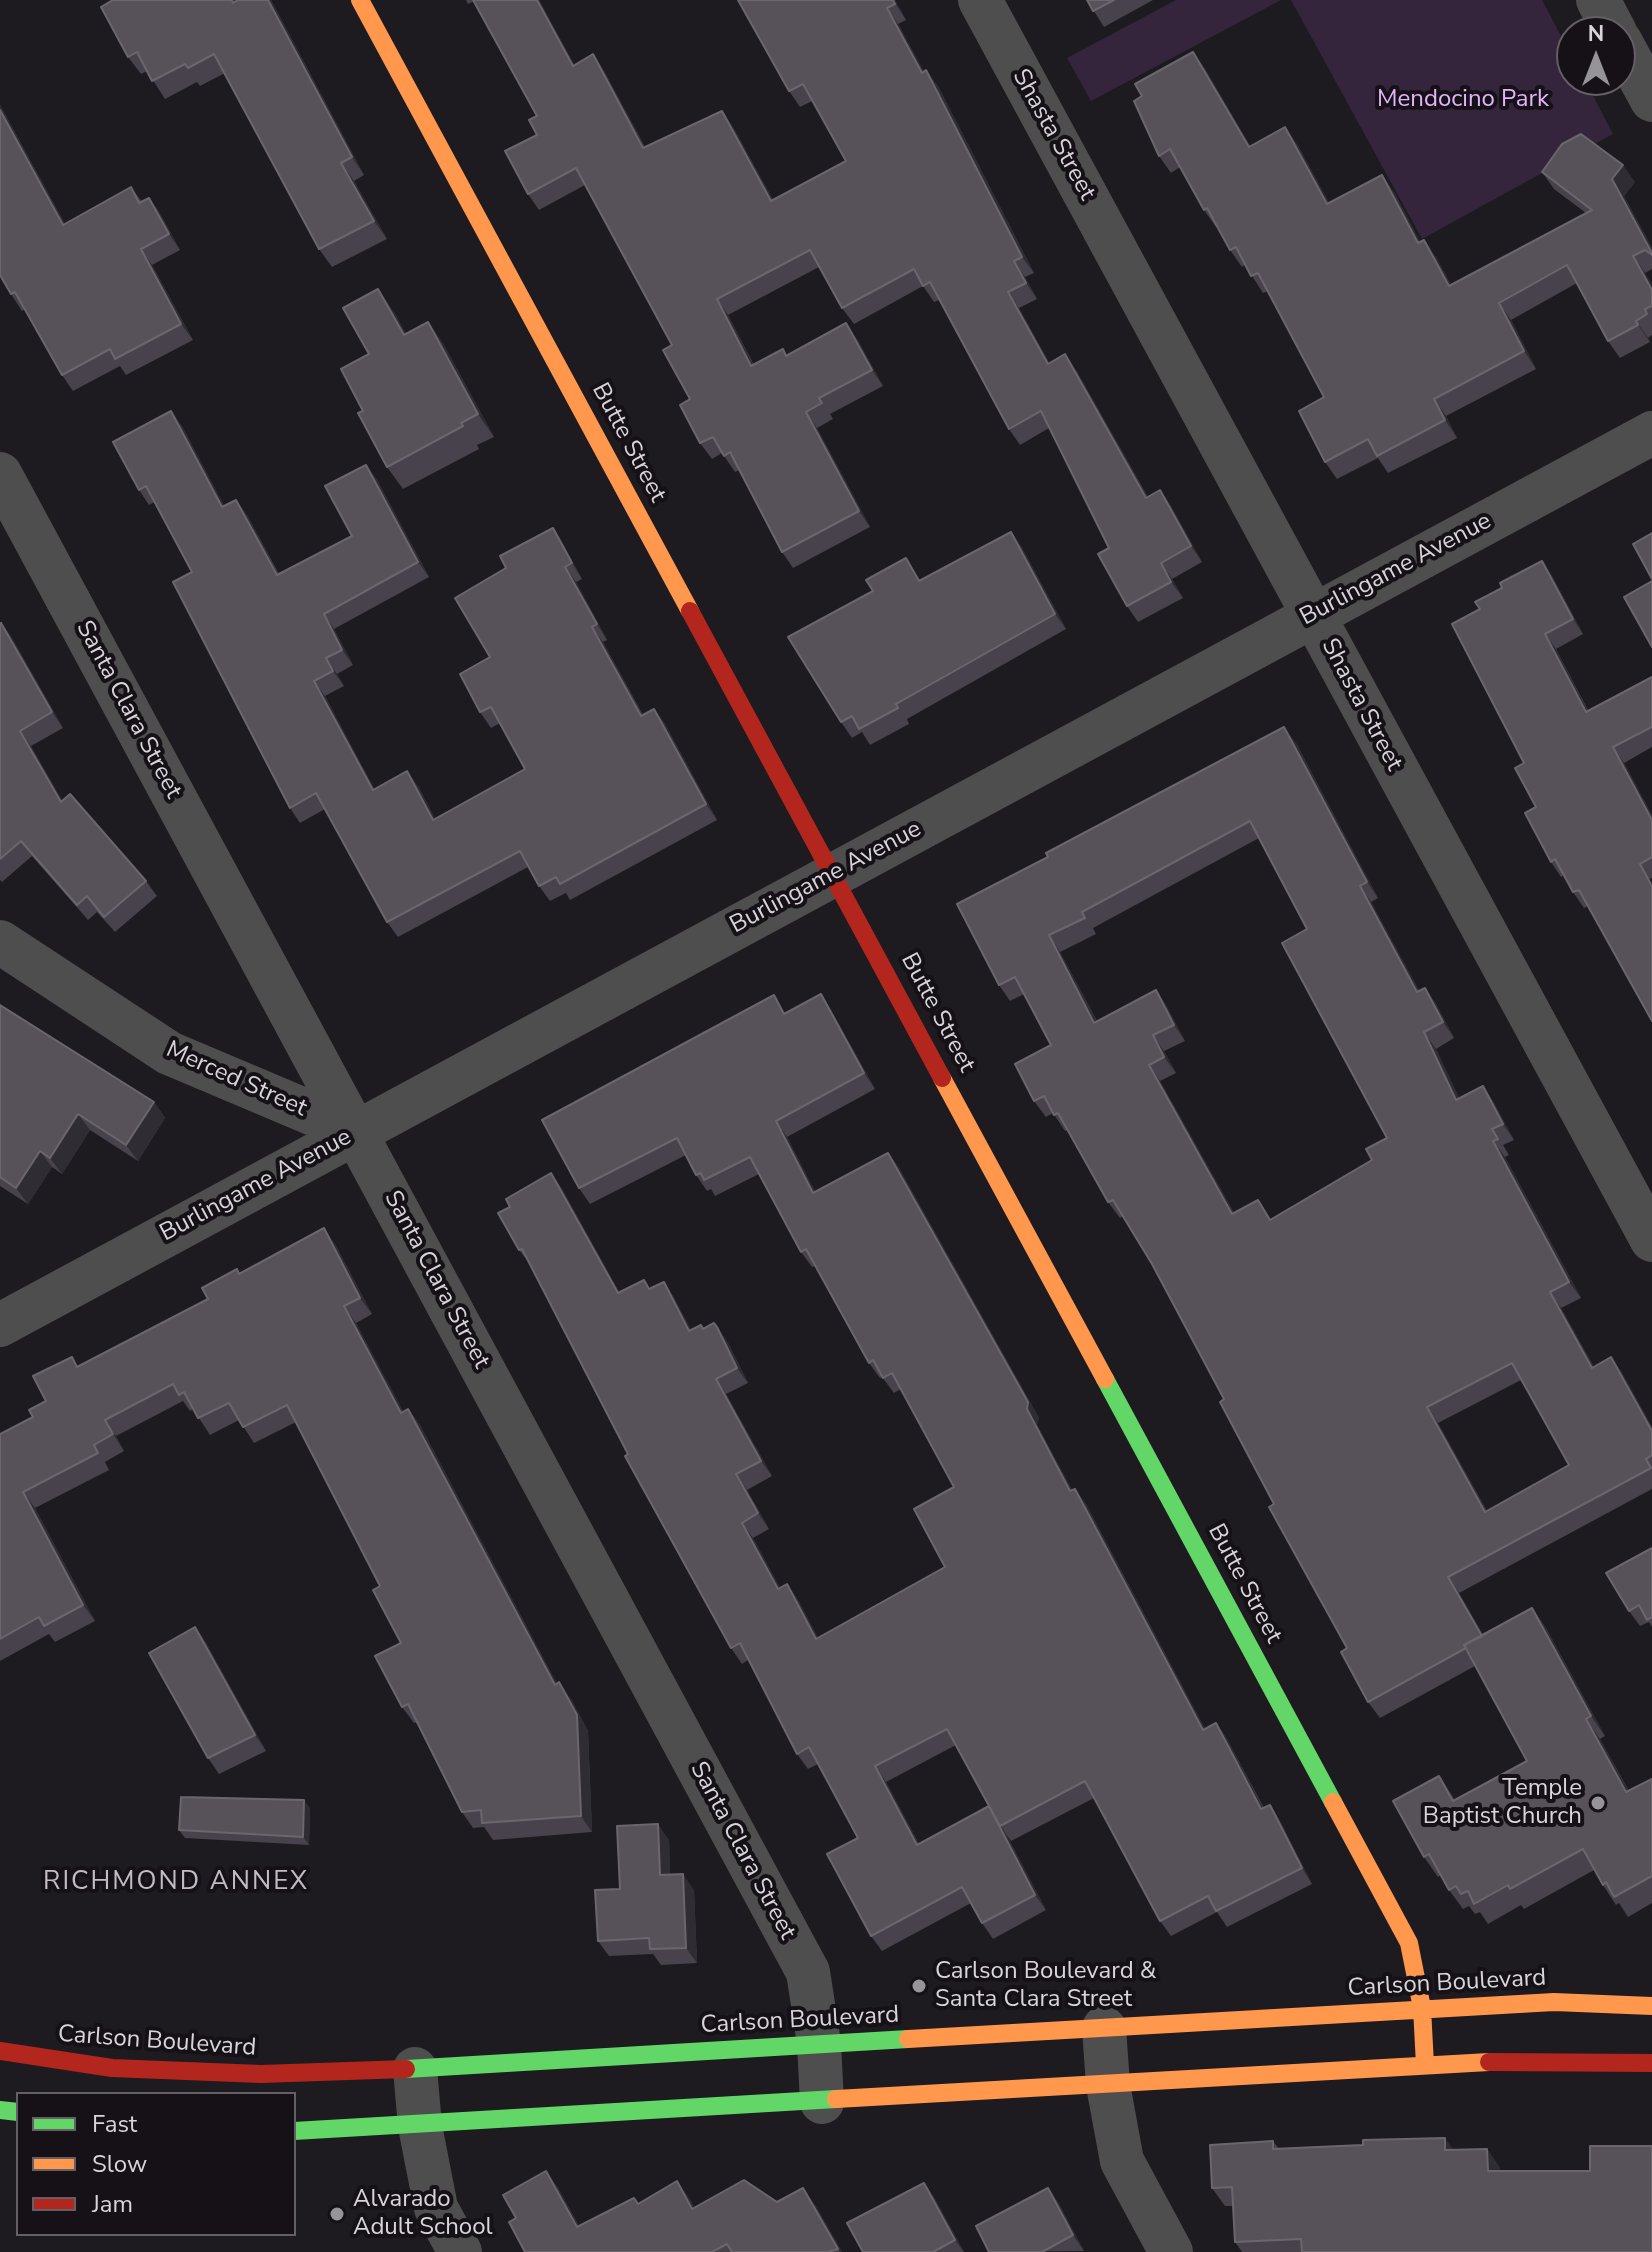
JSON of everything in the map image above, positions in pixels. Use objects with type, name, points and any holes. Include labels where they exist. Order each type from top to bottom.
[{"type":"main road","name":"Butte Street","points":[[360,0],[835,873],[1409,1943],[1422,2008],[1425,2065]]},
{"type":"main road","name":"Carlson Boulevard","points":[[0,2051],[112,2068],[261,2074],[415,2069],[1422,2008],[1554,2002],[1652,2006]]},
{"type":"main road","points":[[296,2131],[1425,2065],[1549,2060],[1652,2063]]},
{"type":"street","name":"Shasta Street","points":[[980,0],[1652,1240]]},
{"type":"street","points":[[1636,70],[1652,100]]},
{"type":"street","name":"Burlingame Avenue","points":[[0,1325],[1652,433]]},
{"type":"street","name":"Santa Clara Street","points":[[0,474],[808,1972],[819,2043],[822,2102]]},
{"type":"street","name":"Merced Street","points":[[0,942],[169,1053],[356,1132]]},
{"type":"street","points":[[1104,2028],[1108,2085],[1122,2161],[1171,2252]]},
{"type":"street","points":[[415,2069],[420,2126],[436,2208],[460,2252]]},
{"type":"green space","points":[[1176,0],[1281,0],[1091,101],[1067,58]]},
{"type":"green space","name":"Mendocino Park","points":[[1291,0],[1542,0],[1556,27],[1556,96],[1593,96],[1613,134],[1422,239]]},
{"type":"building","points":[[113,0],[232,0],[233,3],[238,0],[268,0],[352,157],[341,163],[374,221],[319,249],[214,54],[188,68],[185,64],[152,81],[137,52],[128,57],[101,7]]},
{"type":"building","points":[[473,0],[537,0],[573,66],[593,54],[643,148],[722,111],[771,201],[846,161],[803,84],[789,91],[738,0],[893,0],[895,4],[887,8],[922,73],[926,70],[1022,257],[1014,261],[1026,283],[1008,292],[1048,364],[1065,354],[1146,498],[1160,490],[1191,546],[1161,563],[1171,582],[1127,606],[1098,554],[1109,548],[1041,411],[1009,429],[930,282],[923,286],[914,269],[842,308],[810,250],[717,299],[751,366],[783,349],[786,356],[846,323],[872,370],[819,398],[822,403],[806,412],[859,511],[782,552],[730,452],[724,456],[713,437],[700,443],[680,405],[690,399],[663,350],[672,345],[576,168],[528,194],[505,151],[537,135],[529,120],[537,116]]},
{"type":"building","points":[[1087,0],[1114,0],[1093,11]]},
{"type":"building","points":[[1193,52],[1249,147],[1285,127],[1327,204],[1382,175],[1418,243],[1424,240],[1449,286],[1592,210],[1542,172],[1562,144],[1581,134],[1623,165],[1612,179],[1652,253],[1645,250],[1633,256],[1652,290],[1652,306],[1645,309],[1647,314],[1636,321],[1638,325],[1608,341],[1567,265],[1499,303],[1524,351],[1434,399],[1445,420],[1377,456],[1368,439],[1325,462],[1299,411],[1324,397],[1258,273],[1251,276],[1236,247],[1230,250],[1170,149],[1159,156],[1134,101],[1142,96],[1135,84]]},
{"type":"building","points":[[0,110],[63,225],[131,187],[139,203],[149,198],[169,234],[141,249],[181,324],[115,359],[110,349],[62,375],[15,292],[11,294],[0,275]]},
{"type":"building","points":[[378,289],[404,335],[428,322],[478,414],[461,423],[463,426],[387,467],[358,413],[363,411],[341,369],[369,354],[343,308]]},
{"type":"building","points":[[171,411],[222,507],[236,500],[277,575],[352,536],[325,486],[366,465],[418,562],[324,614],[342,650],[326,658],[333,671],[314,681],[373,790],[407,771],[433,820],[525,769],[491,707],[480,712],[460,674],[490,657],[455,598],[506,568],[500,556],[553,528],[572,563],[565,567],[597,624],[592,627],[641,716],[654,709],[706,804],[560,884],[556,877],[539,886],[520,851],[387,922],[316,793],[290,808],[173,582],[192,572],[146,486],[139,490],[113,442]]},
{"type":"building","points":[[1011,532],[1055,614],[896,704],[898,708],[859,729],[852,716],[841,722],[788,637],[873,591],[866,580],[906,558],[919,581]]},
{"type":"building","points":[[1652,533],[1652,579],[1633,544]]},
{"type":"building","points":[[1542,561],[1573,619],[1545,634],[1586,712],[1652,677],[1652,727],[1613,747],[1652,820],[1652,857],[1640,864],[1652,886],[1652,1021],[1579,890],[1573,892],[1555,859],[1551,862],[1525,813],[1536,807],[1515,768],[1524,763],[1452,624],[1480,609],[1475,602],[1502,588],[1500,583]]},
{"type":"building","points":[[1652,581],[1652,647],[1624,597]]},
{"type":"building","points":[[1,623],[52,712],[20,731],[61,802],[70,794],[146,881],[104,917],[87,896],[77,905],[21,841],[0,859]]},
{"type":"building","points":[[1284,727],[1367,882],[1360,886],[1417,992],[1425,988],[1443,1022],[1424,1032],[1456,1100],[1483,1086],[1503,1124],[1492,1129],[1498,1139],[1493,1141],[1569,1282],[1550,1292],[1592,1368],[1611,1357],[1652,1431],[1652,1455],[1646,1459],[1651,1468],[1448,1577],[1482,1636],[1368,1702],[1341,1652],[1347,1648],[1269,1507],[1274,1504],[1220,1402],[1224,1399],[1152,1264],[1113,1200],[1108,1202],[1058,1113],[1054,1115],[1044,1096],[1034,1101],[1015,1064],[1051,1045],[1015,977],[999,985],[957,904],[1048,857],[1046,853]],"holes":[[[1250,821],[1307,929],[1282,943],[1387,1138],[1366,1149],[1372,1160],[1270,1220],[1258,1200],[1232,1214],[1149,1065],[1164,1057],[1153,1035],[1174,1025],[1156,990],[1094,1023],[1049,935],[1085,918],[1082,912]],[[1512,1363],[1569,1465],[1485,1512],[1427,1407]]]},
{"type":"building","points":[[821,994],[864,1073],[776,1121],[813,1193],[888,1153],[1028,1402],[1027,1409],[1070,1491],[1075,1489],[1203,1730],[1216,1723],[1261,1809],[1270,1805],[1302,1868],[1216,1911],[1208,1896],[1160,1921],[1085,1781],[1000,1826],[947,1729],[875,1766],[917,1845],[989,1806],[1035,1895],[982,1923],[962,1887],[871,1936],[827,1854],[858,1838],[809,1747],[797,1754],[740,1643],[731,1648],[625,1456],[628,1454],[522,1249],[519,1250],[498,1213],[510,1207],[506,1199],[551,1173],[618,1293],[644,1280],[649,1289],[664,1282],[689,1331],[714,1323],[717,1327],[737,1368],[716,1379],[761,1461],[736,1474],[758,1513],[742,1523],[778,1589],[787,1584],[816,1639],[945,1567],[914,1509],[954,1487],[892,1373],[883,1378],[873,1360],[869,1363],[806,1249],[801,1252],[750,1157],[704,1180],[701,1173],[696,1175],[677,1138],[579,1188],[542,1120],[774,995],[784,1014]]},
{"type":"building","points":[[0,1005],[154,1102],[126,1145],[78,1114],[50,1158],[40,1151],[16,1188],[0,1177]]},
{"type":"building","points":[[324,1228],[360,1298],[344,1306],[401,1413],[408,1409],[555,1685],[559,1682],[577,1715],[581,1816],[482,1823],[481,1810],[462,1812],[408,1704],[402,1707],[375,1656],[401,1643],[373,1590],[380,1586],[287,1405],[243,1427],[229,1403],[198,1418],[184,1392],[179,1395],[173,1384],[105,1420],[113,1434],[94,1445],[98,1453],[23,1492],[83,1605],[44,1626],[39,1617],[0,1639],[0,1434],[33,1417],[29,1410],[46,1401],[33,1376],[72,1357],[77,1367],[208,1299],[202,1288],[237,1269],[239,1274]]},
{"type":"building","points":[[1652,1548],[1652,1617],[1647,1620],[1639,1605],[1629,1611],[1606,1573]]},
{"type":"building","points":[[1532,1608],[1591,1716],[1586,1719],[1626,1792],[1652,1779],[1652,1876],[1614,1897],[1606,1882],[1603,1885],[1583,1849],[1510,1889],[1508,1885],[1474,1904],[1468,1891],[1461,1894],[1456,1886],[1449,1890],[1429,1854],[1424,1857],[1393,1801],[1439,1776],[1453,1801],[1527,1761],[1464,1645]]},
{"type":"building","points":[[195,1627],[255,1735],[208,1758],[149,1653]]},
{"type":"building","points":[[181,1797],[304,1800],[303,1837],[179,1830]]},
{"type":"building","points":[[658,1824],[660,1875],[683,1874],[686,1948],[650,1949],[649,1938],[598,1941],[595,1890],[620,1889],[617,1826]]},
{"type":"building","points":[[1445,2138],[1445,2150],[1487,2149],[1488,2171],[1590,2171],[1590,2146],[1652,2146],[1652,2252],[1302,2252],[1301,2239],[1235,2242],[1232,2187],[1212,2188],[1210,2145],[1273,2141],[1273,2149],[1363,2145],[1363,2140]]},
{"type":"building","points":[[546,2171],[577,2227],[634,2198],[638,2204],[677,2181],[692,2209],[744,2180],[777,2202],[803,2188],[838,2249],[828,2252],[732,2252],[727,2244],[712,2252],[525,2252],[509,2222],[516,2218],[503,2195]]},
{"type":"building","points":[[924,2183],[955,2240],[933,2252],[863,2252],[847,2223]]},
{"type":"building","points":[[1048,2188],[1073,2235],[1042,2252],[989,2252],[976,2226]]},
{"type":"traffic: fast","points":[[1105,1379],[1333,1802]]},
{"type":"traffic: fast","points":[[406,2069],[908,2039]]},
{"type":"traffic: fast","points":[[296,2131],[836,2099]]},
{"type":"traffic: fast","points":[[0,2110],[16,2112]]},
{"type":"traffic: slow","points":[[360,0],[690,611]]},
{"type":"traffic: slow","points":[[942,1078],[1105,1379]]},
{"type":"traffic: slow","points":[[1333,1802],[1409,1943],[1422,2008],[1425,2065]]},
{"type":"traffic: slow","points":[[908,2039],[1554,2002],[1652,2006]]},
{"type":"traffic: slow","points":[[836,2099],[1489,2062]]},
{"type":"traffic: jam","points":[[690,611],[942,1078]]},
{"type":"traffic: jam","points":[[0,2051],[112,2068],[261,2074],[406,2069]]},
{"type":"traffic: jam","points":[[1489,2062],[1652,2063]]},
{"type":"place","name":"Temple Baptist Church","points":[[1598,1803]]},
{"type":"place","name":"Carlson Boulevard & Santa Clara Street","points":[[919,1986]]},
{"type":"place","name":"Alvarado Adult School","points":[[337,2214]]},
{"type":"district","name":"RICHMOND ANNEX","points":[[176,1883]]}]
